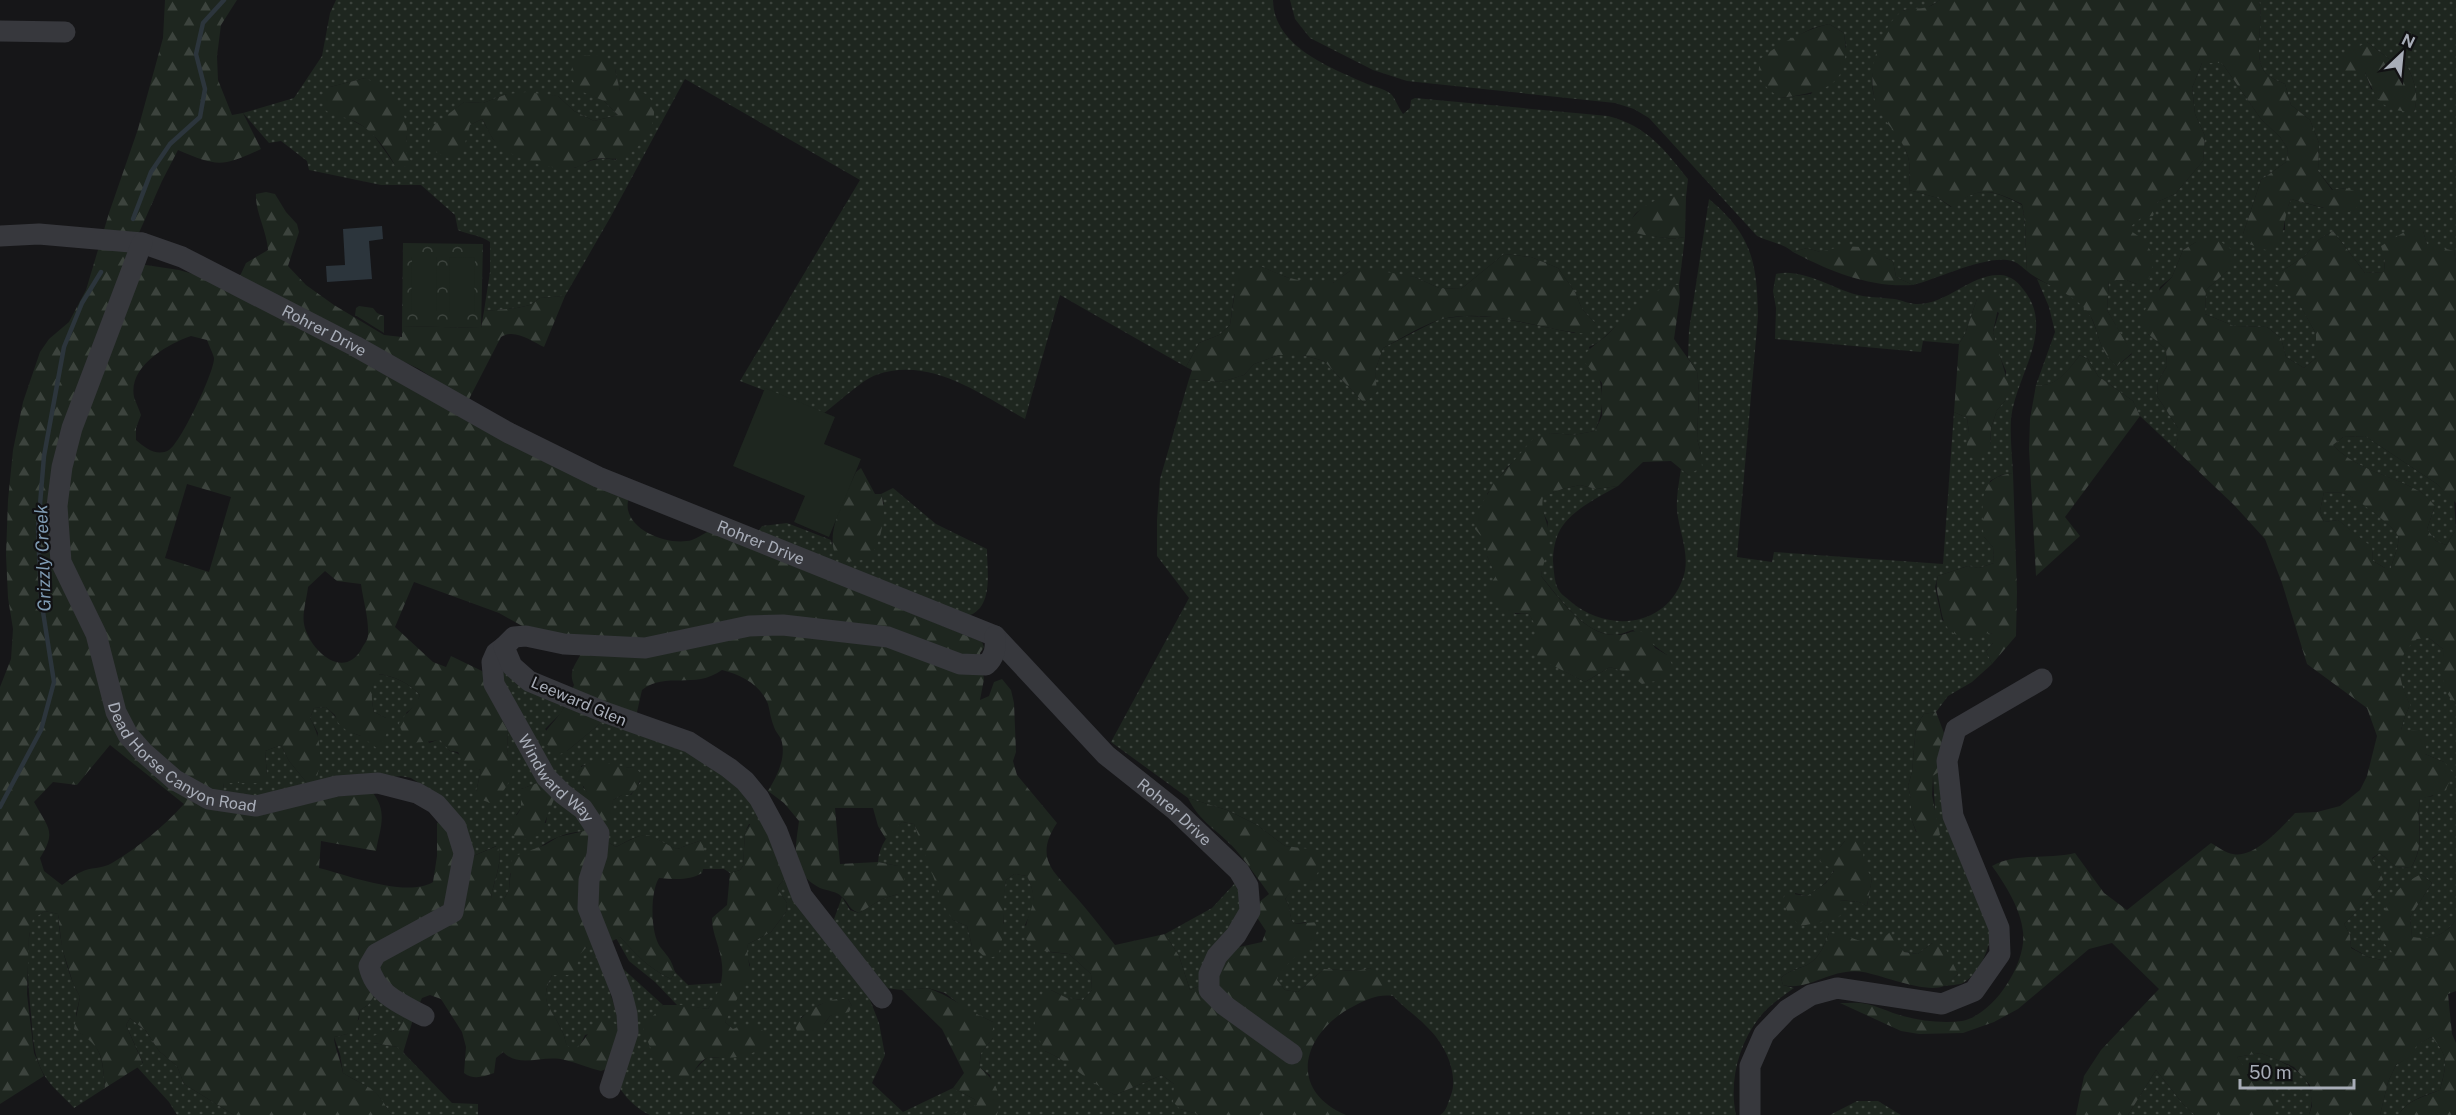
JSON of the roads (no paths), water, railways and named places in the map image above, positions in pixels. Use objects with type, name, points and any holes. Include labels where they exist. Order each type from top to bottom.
[{"type":"street","points":[[0,31],[65,32]]},
{"type":"street","name":"Rohrer Drive","points":[[0,236],[39,234],[142,243],[182,257],[355,346],[509,433],[598,477],[995,636],[1106,755],[1174,809],[1239,872],[1248,886],[1250,911],[1236,935],[1217,956],[1209,974],[1209,990],[1224,1005],[1292,1054]]},
{"type":"street","name":"Dead Horse Canyon Road","points":[[142,243],[72,428],[62,467],[57,506],[61,562],[96,634],[116,712],[128,735],[143,752],[175,780],[209,799],[256,806],[337,786],[378,783],[417,793],[436,804],[456,827],[464,853],[453,912],[376,954],[369,966],[372,980],[391,999],[424,1016]]},
{"type":"street","points":[[504,647],[514,637],[526,636],[564,644],[645,648],[749,626],[783,625],[888,637],[960,664],[974,666],[986,665],[992,659],[995,636]]},
{"type":"street","name":"Leeward Glen","points":[[504,647],[512,666],[529,681],[604,712],[689,742],[745,781],[759,798],[777,831],[802,896],[882,998]]},
{"type":"street","name":"Windward Way","points":[[504,647],[496,653],[492,662],[494,684],[546,777],[583,808],[599,832],[597,855],[589,880],[588,908],[622,994],[627,1014],[628,1032],[610,1088]]},
{"type":"street","points":[[1750,1115],[1750,1066],[1764,1034],[1787,1010],[1811,995],[1837,988],[1942,1004],[1974,991],[1987,974],[2000,954],[1999,928],[1953,816],[1947,761],[1956,729],[2042,679]]},
{"type":"waterway","name":"Grizzly Creek","points":[[133,219],[151,172],[170,144],[200,117],[205,89],[196,54],[203,23],[224,0]]},
{"type":"waterway","name":"Grizzly Creek","points":[[0,807],[41,730],[54,682],[41,599],[38,529],[44,456],[64,347],[82,303],[101,272]]}]
